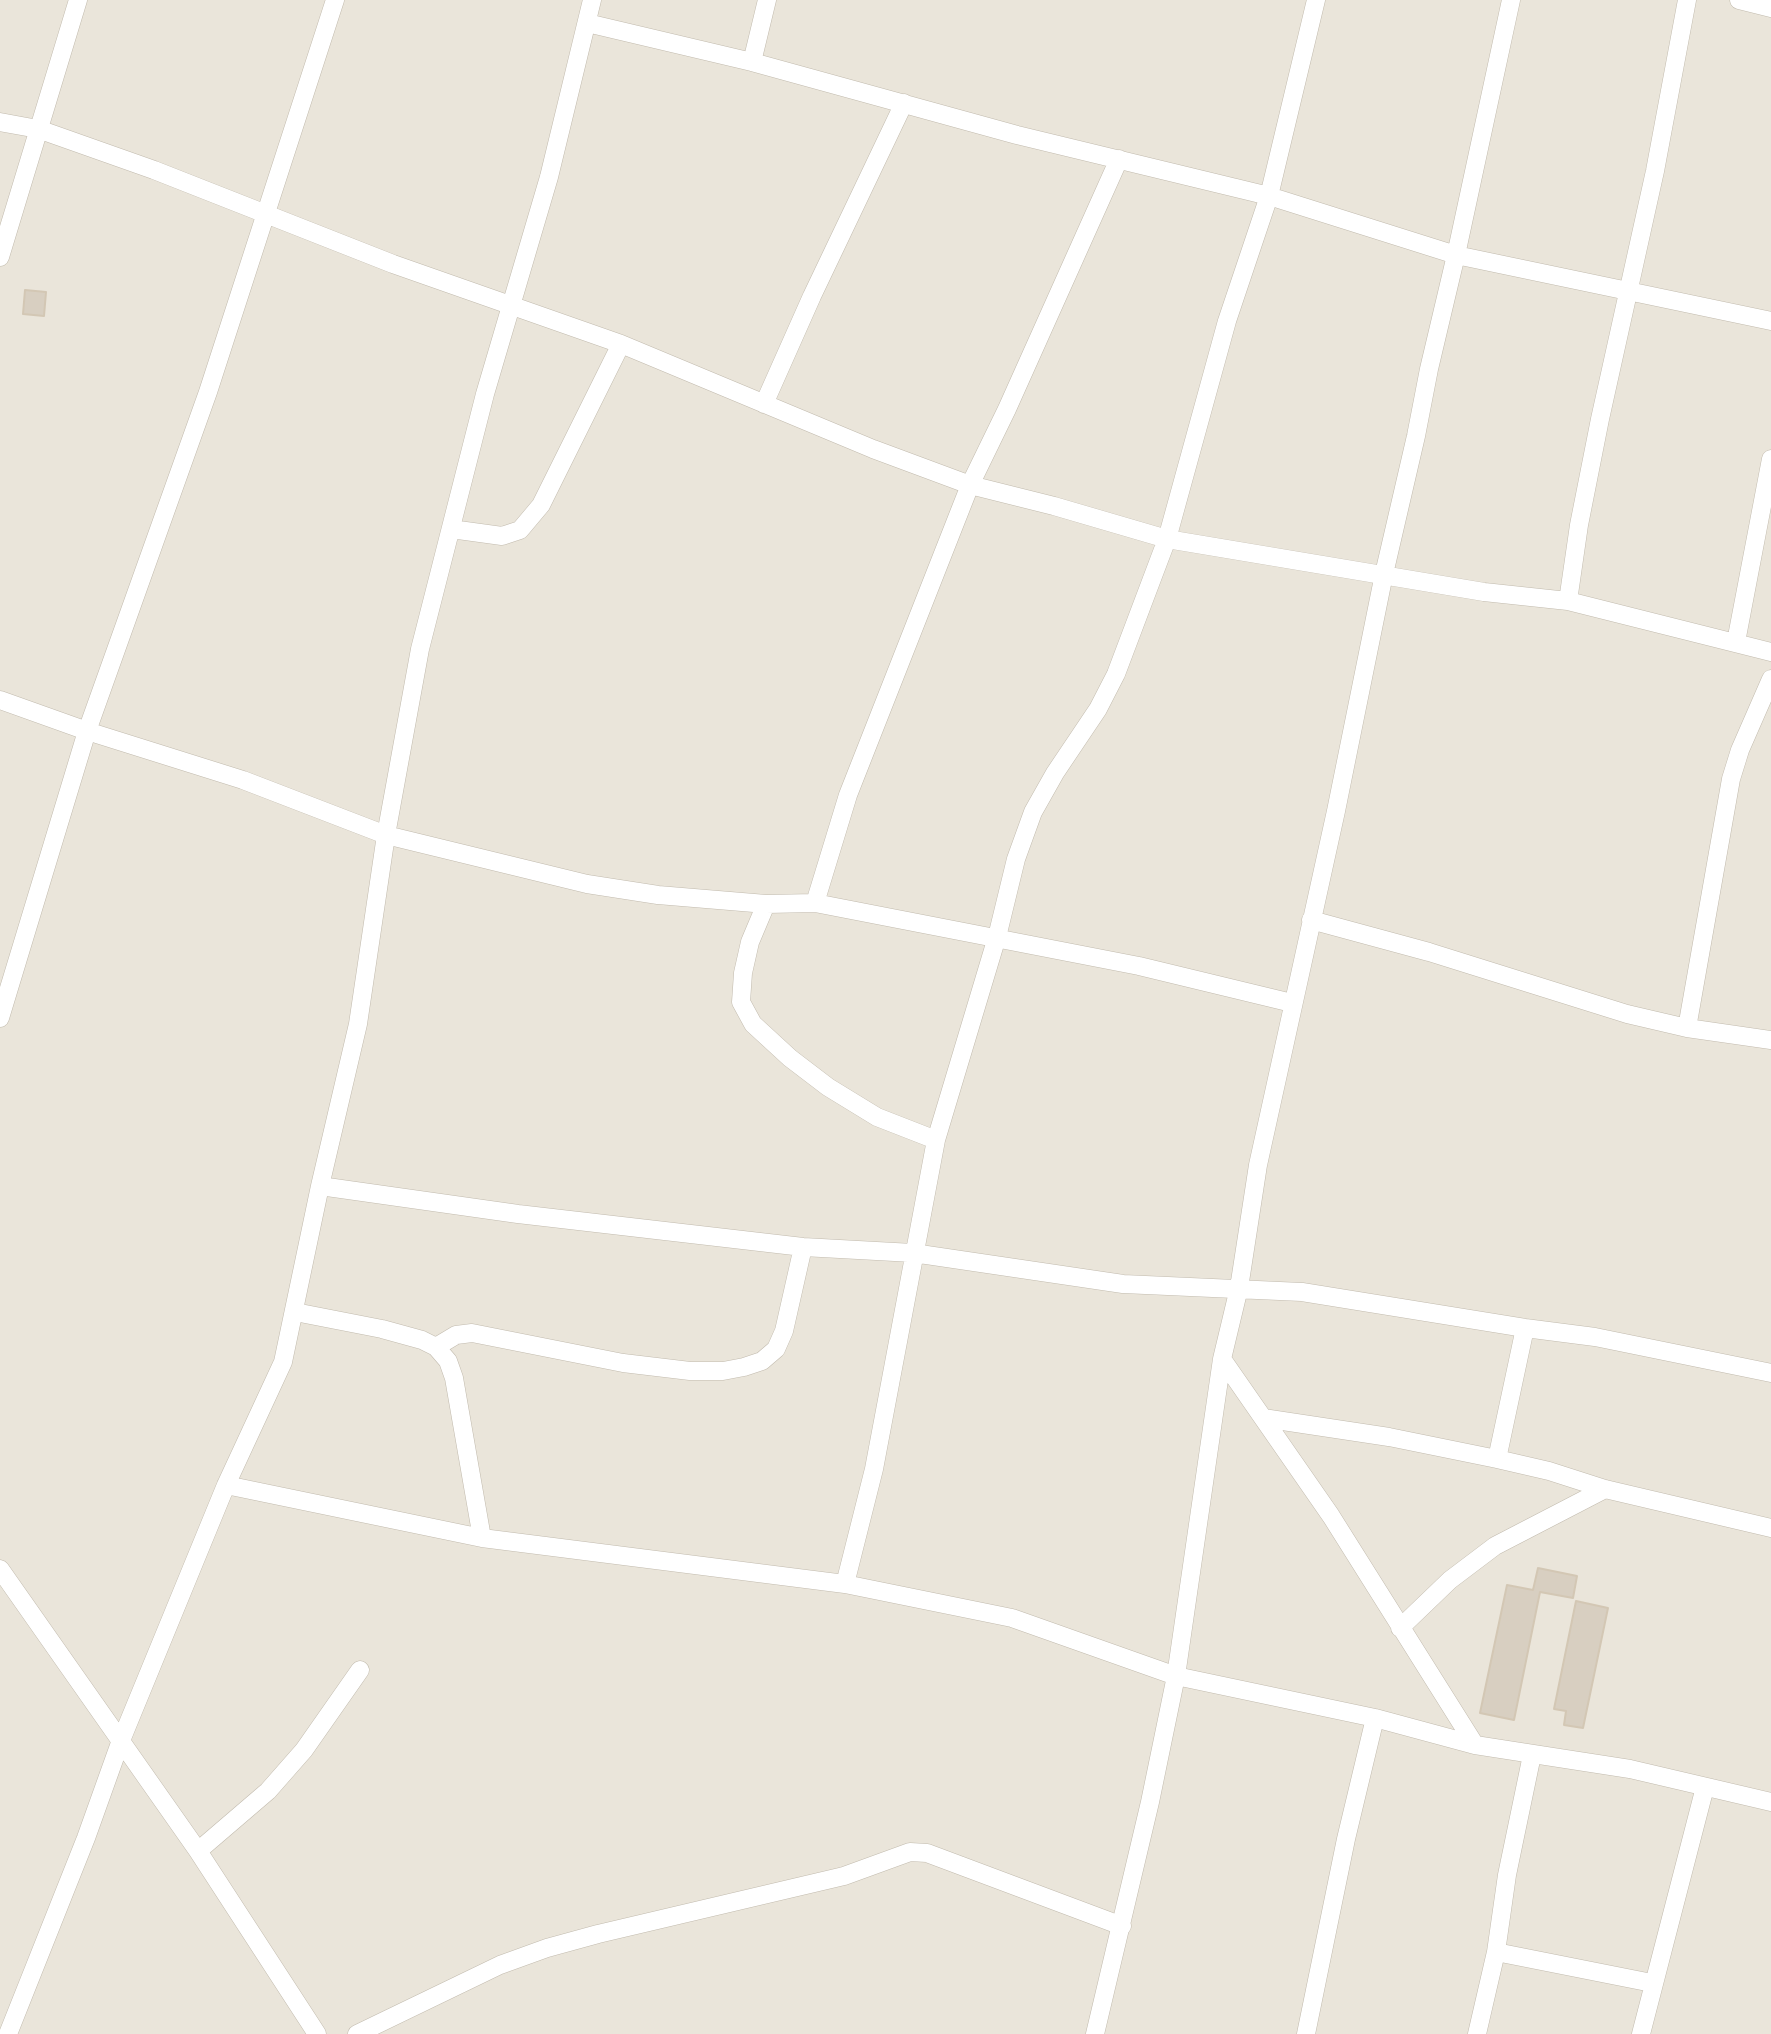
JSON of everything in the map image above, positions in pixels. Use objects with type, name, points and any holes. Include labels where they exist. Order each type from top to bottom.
[{"type":"street","points":[[0,257],[78,0]]},
{"type":"street","points":[[0,1018],[87,731],[208,392],[335,0]]},
{"type":"street","points":[[8,2034],[86,1838],[120,1743],[226,1485],[283,1362],[358,1024],[386,835],[420,649],[509,306],[549,177],[592,0]]},
{"type":"street","points":[[752,62],[767,0]]},
{"type":"street","points":[[845,1584],[874,1469],[936,1140],[997,937],[1016,859],[1032,812],[1098,709],[1116,674],[1167,539],[1227,321],[1269,196],[1316,0]]},
{"type":"street","points":[[1095,2034],[1122,1926],[1176,1676],[1222,1359],[1240,1288],[1258,1165],[1384,574],[1511,0]]},
{"type":"street","points":[[1568,601],[1579,525],[1655,171],[1687,0]]},
{"type":"street","points":[[1740,0],[1771,8]]},
{"type":"street","points":[[587,23],[752,62],[1017,135],[1269,196],[1456,255],[1771,321]]},
{"type":"street","points":[[764,404],[904,103]]},
{"type":"street","points":[[0,122],[38,129],[154,170],[509,306],[621,344],[873,449],[970,485],[1167,539],[1485,592],[1568,601],[1771,652]]},
{"type":"street","points":[[815,903],[848,795],[970,485],[1119,159]]},
{"type":"street","points":[[451,528],[502,536],[520,530],[541,506],[621,344]]},
{"type":"street","points":[[1736,642],[1771,459]]},
{"type":"street","points":[[1687,1028],[1731,779],[1740,750],[1771,679]]},
{"type":"street","points":[[0,700],[87,731],[243,780],[386,835],[587,884],[658,895],[766,904],[815,903],[1139,966],[1292,1003]]},
{"type":"street","points":[[766,904],[750,942],[743,972],[741,1002],[753,1024],[790,1058],[838,1093],[877,1117],[936,1140]]},
{"type":"street","points":[[1311,920],[1429,952],[1627,1014],[1687,1028],[1771,1041]]},
{"type":"street","points":[[320,1186],[518,1214],[803,1247],[914,1253],[1123,1284],[1302,1292],[1595,1337],[1771,1373]]},
{"type":"street","points":[[436,1347],[456,1335],[472,1333],[623,1363],[690,1371],[723,1371],[744,1367],[762,1361],[776,1349],[784,1331],[803,1247]]},
{"type":"street","points":[[295,1312],[382,1329],[422,1340],[436,1347],[447,1361],[454,1378],[482,1538]]},
{"type":"street","points":[[1496,1459],[1525,1328]]},
{"type":"street","points":[[1222,1359],[1332,1516],[1475,1745]]},
{"type":"street","points":[[1263,1418],[1389,1437],[1496,1459],[1549,1471],[1605,1489],[1771,1528]]},
{"type":"street","points":[[226,1485],[482,1538],[845,1584],[1012,1618],[1176,1676],[1375,1718],[1475,1745],[1630,1769],[1771,1802]]},
{"type":"street","points":[[1400,1628],[1450,1580],[1495,1546],[1605,1489]]},
{"type":"street","points":[[0,1569],[198,1851],[317,2034]]},
{"type":"street","points":[[198,1851],[268,1791],[304,1750],[360,1670]]},
{"type":"street","points":[[1306,2034],[1346,1839],[1375,1718]]},
{"type":"street","points":[[1478,2034],[1532,1755]]},
{"type":"street","points":[[1641,2034],[1651,2002],[1652,1983],[1674,1910],[1705,1787]]},
{"type":"street","points":[[357,2034],[500,1965],[547,1948],[611,1930],[822,1882],[910,1853],[927,1853],[1122,1926]]},
{"type":"street","points":[[1496,1952],[1652,1983]]},
{"type":"shaded area","points":[[0,0],[1771,0],[1771,2034],[0,2034]]},
{"type":"building","points":[[25,290],[46,292],[44,316],[23,314]]},
{"type":"building","points":[[1538,1568],[1577,1576],[1573,1598],[1540,1592],[1514,1720],[1480,1713],[1507,1585],[1533,1590]]},
{"type":"building","points":[[1576,1601],[1608,1608],[1583,1728],[1564,1725],[1566,1711],[1554,1709]]}]
